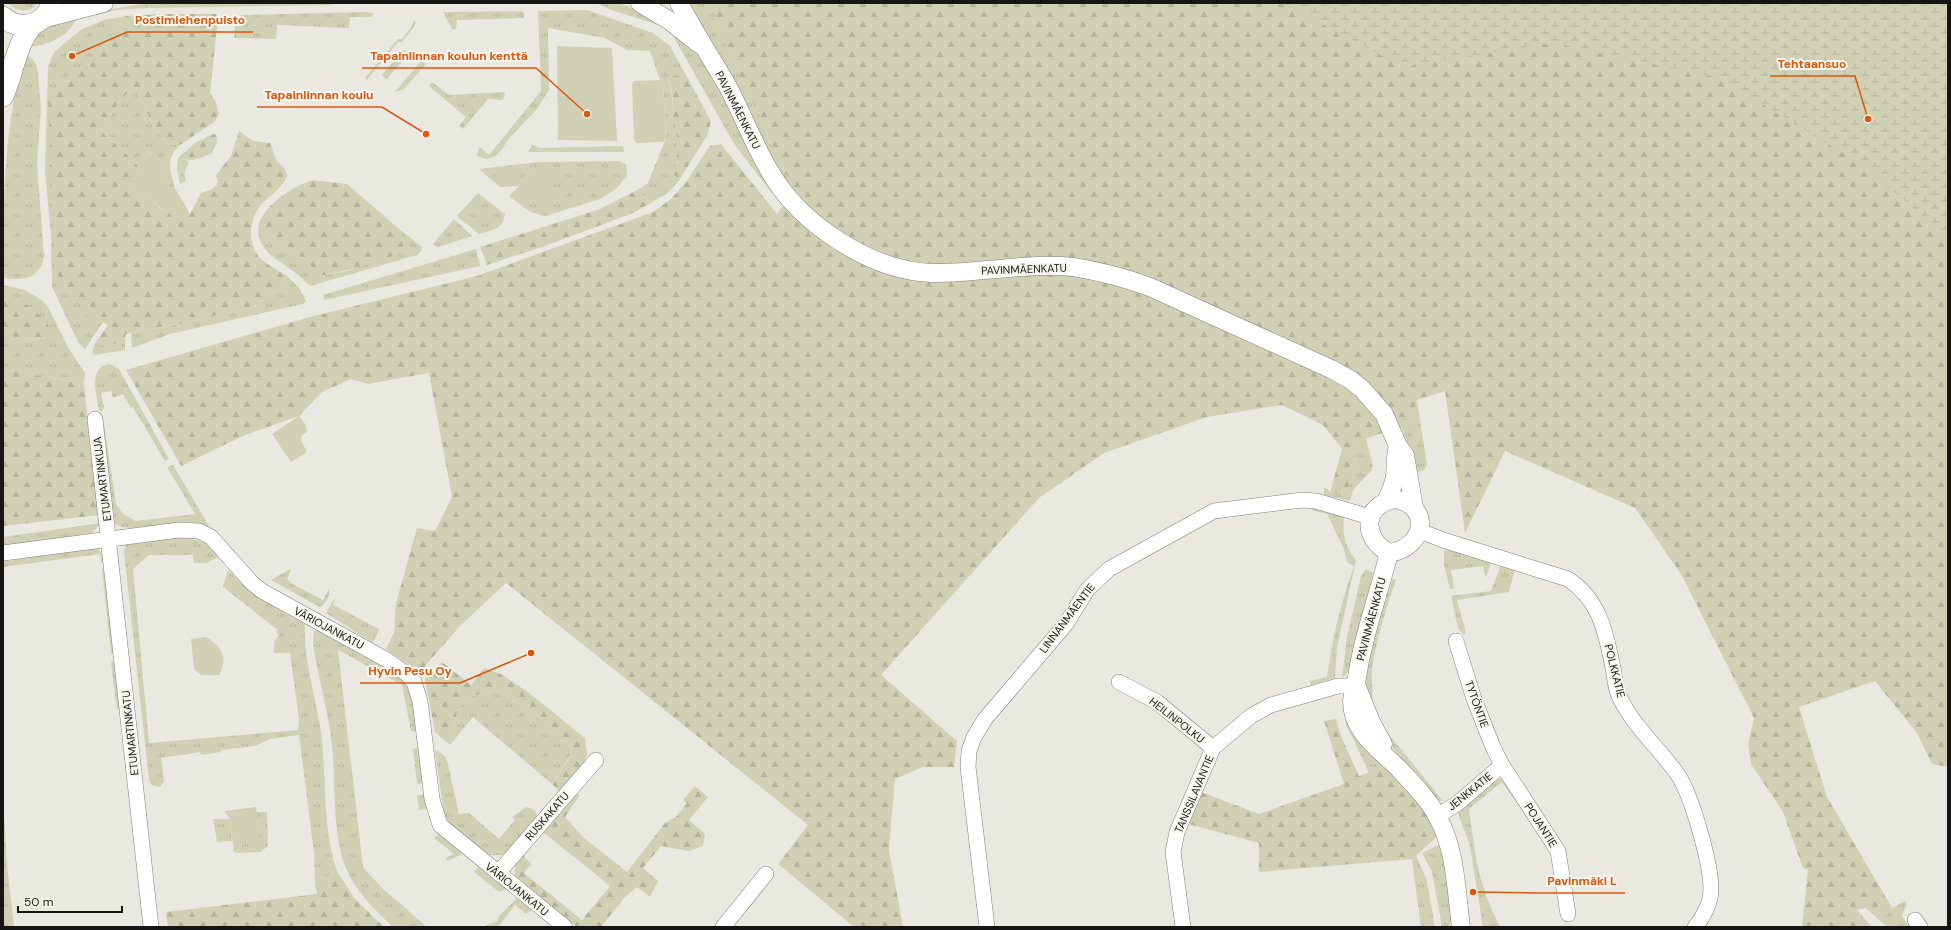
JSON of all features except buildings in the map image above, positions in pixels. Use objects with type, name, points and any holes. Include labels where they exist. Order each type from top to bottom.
[{"type":"main road","points":[[3,17],[17,26],[42,16]]},
{"type":"main road","points":[[3,96],[26,32],[42,16]]},
{"type":"street","points":[[42,16],[104,3]]},
{"type":"street","name":"PAVINMÄENKATU","points":[[640,3],[670,22],[703,46]]},
{"type":"street","name":"PAVINMÄENKATU","points":[[679,3],[727,85],[761,155],[778,185],[797,207],[816,225],[838,240],[880,262],[931,273],[1042,267],[1072,267],[1131,280],[1265,338],[1331,369],[1350,380],[1373,400],[1384,414],[1398,446],[1405,455],[1414,508]]},
{"type":"street","name":"ETUMARTINKUJA","points":[[95,419],[109,539]]},
{"type":"street","points":[[1386,501],[1394,481],[1395,456],[1398,446]]},
{"type":"street","points":[[1395,499],[1414,508],[1420,522],[1420,531],[1410,545],[1403,550],[1389,552],[1382,549],[1370,533],[1370,517],[1379,505],[1386,501],[1395,499]]},
{"type":"street","name":"LINNANMÄENTIE","points":[[987,927],[968,767],[968,751],[974,737],[985,719],[1066,624],[1087,590],[1109,568],[1214,511],[1302,500],[1316,501],[1370,517]]},
{"type":"street","name":"VÄRIOJANKATU","points":[[3,553],[179,530],[199,531],[211,537],[252,583],[262,591],[401,669],[414,682],[419,696],[432,798],[440,825],[565,927]]},
{"type":"street","name":"POLKKATIE","points":[[1420,531],[1456,545],[1568,579],[1580,587],[1598,611],[1606,634],[1619,697],[1627,711],[1679,776],[1692,805],[1710,871],[1711,888],[1705,912],[1695,927]]},
{"type":"street","name":"ETUMARTINKATU","points":[[109,539],[151,927]]},
{"type":"street","name":"PAVINMÄENKATU","points":[[1389,552],[1360,656],[1356,686],[1352,700],[1354,714],[1364,736],[1401,771],[1438,816],[1447,836],[1451,852],[1461,927]]},
{"type":"street","name":"TYTÖNTIE","points":[[1456,641],[1474,699],[1502,765]]},
{"type":"street","name":"HEILINPOLKU","points":[[1120,682],[1157,702],[1213,748]]},
{"type":"street","name":"TANSSILAVANTIE","points":[[1183,927],[1173,852],[1177,832],[1213,748],[1251,716],[1271,705],[1331,687],[1356,686]]},
{"type":"street","name":"RUSKAKATU","points":[[498,873],[596,760]]},
{"type":"street","name":"JENKKATIE","points":[[1438,816],[1458,803],[1502,765]]},
{"type":"street","name":"POJANTIE","points":[[1502,765],[1558,851],[1568,914]]},
{"type":"street","points":[[723,927],[766,874]]},
{"type":"green space","points":[[8,3],[38,3],[31,9],[20,10]]},
{"type":"green space","points":[[148,3],[149,8],[117,10],[97,15],[89,13]]},
{"type":"green space","points":[[148,3],[330,3],[331,5],[149,8]]},
{"type":"green space","points":[[597,3],[618,3],[649,14],[662,23],[659,25],[611,10]]},
{"type":"green space","points":[[689,3],[715,3],[715,11],[723,38],[794,191],[773,163]]},
{"type":"green space","points":[[715,3],[1948,3],[1948,767],[1932,764],[1917,733],[1875,681],[1799,707],[1827,797],[1892,908],[1866,908],[1857,910],[1872,927],[1802,927],[1808,870],[1803,868],[1783,812],[1751,764],[1748,744],[1754,718],[1681,574],[1635,508],[1505,451],[1465,533],[1445,391],[1417,400],[1409,427],[1367,438],[1354,447],[1350,453],[1356,455],[1351,482],[1344,491],[1338,493],[1330,493],[1342,449],[1323,425],[1282,405],[1207,417],[1104,453],[1039,498],[881,675],[957,741],[954,767],[923,767],[895,779],[889,850],[903,927],[854,927],[778,864],[808,825],[506,583],[459,627],[420,672],[386,649],[394,633],[396,603],[417,528],[435,531],[452,497],[429,373],[368,384],[351,379],[322,392],[299,416],[245,435],[181,466],[126,370],[310,317],[477,276],[653,212],[671,199],[686,182],[710,146],[721,144],[777,214],[794,191],[723,38],[715,11]]},
{"type":"green space","points":[[1283,3],[1948,3],[1948,236],[1856,161],[1719,78],[1552,43],[1403,67]]},
{"type":"green space","points":[[587,10],[653,33],[670,46],[686,75],[667,78],[672,93],[678,149],[674,174],[680,179],[669,192],[651,203],[637,190],[648,183],[666,138],[663,83],[660,80],[650,51],[627,50],[605,38],[548,28],[549,90],[537,109],[506,142],[503,149],[495,156],[487,159],[476,156],[480,147],[489,155],[541,91],[538,11]]},
{"type":"green space","points":[[522,11],[524,13],[524,18],[457,20],[456,30],[452,29],[443,12]]},
{"type":"green space","points":[[374,13],[371,17],[350,17],[349,28],[277,25],[276,39],[234,38],[235,26],[241,26],[241,15]]},
{"type":"green space","points":[[160,14],[216,14],[218,17],[210,93],[216,102],[219,115],[214,122],[180,145],[168,145],[154,127],[135,87],[122,98],[101,131],[136,163],[140,172],[130,184],[134,193],[148,197],[160,209],[190,214],[201,193],[213,189],[218,182],[216,175],[231,156],[239,131],[253,141],[270,143],[277,161],[285,169],[287,176],[279,188],[264,201],[257,211],[252,224],[251,238],[255,251],[259,257],[287,276],[278,290],[265,297],[258,305],[180,324],[126,334],[125,340],[114,344],[103,345],[95,343],[108,325],[88,316],[55,271],[48,95],[58,89],[101,48],[125,16]]},
{"type":"green space","points":[[125,16],[119,26],[90,60],[58,89],[48,95],[88,315],[103,322],[85,349],[78,342],[52,287],[51,237],[45,172],[48,67],[54,52],[82,29],[104,20]]},
{"type":"green space","points":[[77,17],[70,29],[58,39],[43,45],[29,46],[38,29]]},
{"type":"green space","points":[[414,21],[416,22],[413,28],[402,42],[398,42],[367,80],[365,78],[398,39],[402,39]]},
{"type":"green space","points":[[671,32],[687,40],[717,82],[775,192],[772,193],[734,144]]},
{"type":"green space","points":[[557,46],[612,48],[617,141],[558,140]]},
{"type":"green space","points":[[404,50],[409,54],[386,80],[382,75]]},
{"type":"green space","points":[[456,55],[523,55],[524,59],[456,60]]},
{"type":"green space","points":[[23,56],[30,57],[36,64],[38,73],[41,107],[37,164],[44,256],[39,270],[35,274],[30,277],[10,279],[3,278],[4,194],[8,139]]},
{"type":"green space","points":[[421,61],[426,64],[404,89],[395,92]]},
{"type":"green space","points":[[686,75],[711,121],[708,134],[680,179],[673,174],[677,157],[677,141],[672,93],[667,77]]},
{"type":"green space","points":[[660,80],[663,83],[666,138],[663,142],[637,143],[634,140],[632,84],[634,81]]},
{"type":"green space","points":[[432,82],[449,95],[504,92],[505,96],[502,100],[488,99],[463,129],[459,126],[466,117],[429,86]]},
{"type":"green space","points":[[135,87],[154,127],[168,145],[180,145],[172,155],[170,170],[175,188],[169,191],[162,168],[165,163],[147,151],[136,163],[101,131],[122,98]]},
{"type":"green space","points":[[213,134],[216,135],[217,142],[212,153],[195,159],[187,160],[178,158],[195,143]]},
{"type":"green space","points":[[532,145],[540,148],[623,146],[624,152],[528,152]]},
{"type":"green space","points":[[146,151],[165,163],[162,168],[169,190],[175,188],[190,214],[177,223],[166,210],[161,209],[148,197],[134,193],[130,184],[140,172],[136,163]]},
{"type":"green space","points":[[178,158],[189,161],[184,174],[186,181],[180,184],[177,169]]},
{"type":"green space","points":[[619,161],[626,164],[627,176],[616,189],[600,199],[545,216],[530,212],[517,202],[534,167],[523,182],[495,171],[495,183],[479,169],[538,162]]},
{"type":"green space","points":[[548,166],[552,199],[517,202],[509,196],[519,186],[500,187],[495,183],[495,171],[520,169],[521,180],[523,182],[534,167]]},
{"type":"green space","points":[[313,180],[347,184],[398,228],[405,243],[401,250],[394,255],[374,263],[318,276],[307,261],[281,244],[259,223],[274,202],[297,186]]},
{"type":"green space","points":[[637,190],[651,203],[633,213],[545,246],[487,265],[480,247],[600,209]]},
{"type":"green space","points":[[478,193],[505,214],[502,223],[499,226],[479,234],[457,216]]},
{"type":"green space","points":[[454,219],[472,236],[438,247],[433,244]]},
{"type":"green space","points":[[259,223],[281,244],[307,261],[319,276],[347,271],[382,259],[405,243],[398,228],[422,247],[421,251],[417,255],[310,286],[267,252],[260,240],[258,232]]},
{"type":"green space","points":[[476,249],[480,266],[324,300],[323,295]]},
{"type":"green space","points":[[287,276],[299,288],[306,301],[303,304],[170,334],[132,348],[131,333],[180,324],[258,305],[265,297],[278,290]]},
{"type":"green space","points":[[3,285],[25,290],[42,300],[48,307],[69,349],[85,373],[84,384],[3,369],[3,326],[17,339],[52,338],[4,297],[3,301]]},
{"type":"green space","points":[[4,296],[29,306],[47,321],[52,338],[17,339],[3,326]]},
{"type":"green space","points":[[125,340],[125,350],[94,355],[92,353],[95,343],[107,345]]},
{"type":"green space","points":[[110,364],[119,369],[169,459],[165,461],[133,407],[131,408],[123,394],[113,398],[111,391],[101,393],[104,407],[102,411],[99,411],[95,382],[96,376],[98,370],[103,366]]},
{"type":"green space","points":[[3,369],[84,384],[99,515],[3,526]]},
{"type":"green space","points":[[1417,400],[1427,465],[1424,470],[1415,473],[1402,428],[1409,426]]},
{"type":"green space","points":[[299,416],[306,425],[307,432],[302,435],[301,440],[307,452],[291,462],[272,434]]},
{"type":"green space","points":[[104,424],[116,504],[123,514],[136,521],[195,514],[167,467],[173,465],[209,526],[188,522],[135,528],[117,525],[112,521],[101,427]]},
{"type":"green space","points":[[1366,438],[1373,466],[1371,471],[1353,490],[1350,501],[1324,495],[1324,488],[1328,489],[1330,493],[1338,493],[1348,488],[1353,476],[1356,456],[1350,453],[1352,447]]},
{"type":"green space","points":[[1312,506],[1344,516],[1343,528],[1345,540],[1349,550],[1356,560],[1337,647],[1335,678],[1311,685],[1310,681],[1327,677],[1338,621],[1354,566],[1347,562],[1344,549],[1327,514],[1313,511]]},
{"type":"green space","points":[[101,523],[92,533],[3,546],[3,537]]},
{"type":"green space","points":[[180,538],[198,540],[210,547],[219,557],[206,563],[194,563],[193,555],[149,555],[133,569],[149,743],[298,730],[299,720],[290,653],[274,653],[274,642],[279,635],[276,632],[278,630],[223,587],[228,570],[264,600],[305,624],[306,651],[321,732],[329,837],[337,871],[315,882],[314,854],[299,735],[270,739],[255,746],[221,750],[221,752],[201,755],[200,752],[161,758],[164,782],[160,787],[152,785],[149,780],[124,552],[126,544]]},
{"type":"green space","points":[[92,548],[98,549],[101,552],[104,562],[101,562],[100,554],[3,567],[3,562],[7,561]]},
{"type":"green space","points":[[1444,550],[1460,552],[1490,562],[1487,575],[1485,576],[1483,566],[1451,570],[1454,589],[1450,589],[1444,565]]},
{"type":"green space","points":[[1501,565],[1515,569],[1509,592],[1457,600],[1466,632],[1464,635],[1458,629],[1451,596],[1491,591]]},
{"type":"green space","points":[[105,568],[114,653],[111,654],[102,569]]},
{"type":"green space","points":[[290,569],[291,570],[287,579],[291,583],[323,600],[329,589],[327,600],[324,604],[320,607],[271,580]]},
{"type":"green space","points":[[1366,569],[1373,573],[1369,595],[1349,672],[1342,678],[1347,637],[1361,576]]},
{"type":"green space","points":[[1393,578],[1396,580],[1376,646],[1372,668],[1372,705],[1366,691],[1366,666],[1373,634]]},
{"type":"green space","points":[[334,599],[333,605],[379,629],[373,643],[326,613]]},
{"type":"green space","points":[[315,629],[397,675],[403,681],[411,694],[417,715],[419,731],[411,731],[402,685],[338,650],[363,867],[381,887],[427,927],[393,927],[360,892],[345,866],[341,854],[336,826],[333,757],[314,649],[313,634]]},
{"type":"green space","points":[[205,637],[211,640],[222,653],[223,664],[219,675],[201,675],[194,669],[191,639]]},
{"type":"green space","points":[[115,661],[121,710],[117,710],[111,662]]},
{"type":"green space","points":[[442,662],[471,685],[484,668],[501,674],[528,692],[585,738],[587,753],[583,764],[560,792],[552,784],[570,757],[572,745],[534,713],[499,691],[471,696],[457,712],[450,745],[435,732],[425,679]]},
{"type":"green space","points":[[499,691],[534,713],[572,745],[570,756],[552,784],[473,717],[450,745],[457,712],[471,696]]},
{"type":"green space","points":[[1377,713],[1387,732],[1443,801],[1435,799],[1383,736]]},
{"type":"green space","points":[[1336,719],[1341,736],[1359,776],[1384,767],[1413,794],[1439,835],[1412,859],[1259,872],[1259,843],[1188,824],[1201,792],[1259,814],[1344,784],[1324,721]]},
{"type":"green space","points":[[1346,719],[1349,719],[1384,767],[1369,773],[1345,722]]},
{"type":"green space","points":[[420,747],[424,783],[417,784],[413,749]]},
{"type":"green space","points":[[435,750],[445,756],[448,764],[459,814],[469,813],[499,839],[515,820],[512,817],[526,807],[532,809],[537,814],[537,817],[515,845],[502,855],[488,855],[449,824],[444,814]]},
{"type":"green space","points":[[1497,779],[1503,779],[1526,812],[1524,813],[1502,782],[1469,809],[1478,869],[1482,883],[1500,926],[1506,927],[1483,927],[1470,846],[1458,813]]},
{"type":"green space","points":[[695,786],[708,797],[689,820],[705,834],[703,846],[689,851],[661,846],[643,868],[658,881],[650,897],[637,887],[625,897],[601,927],[577,927],[521,882],[515,875],[515,862],[522,854],[531,864],[524,873],[582,920],[610,886],[543,832],[570,795],[580,795],[565,817],[583,837],[627,872],[665,823],[677,816],[687,803],[683,800]]},
{"type":"green space","points":[[417,795],[424,795],[427,809],[419,810]]},
{"type":"green space","points":[[3,796],[7,865],[14,926],[3,927]]},
{"type":"green space","points":[[256,807],[259,835],[257,840],[242,841],[241,848],[234,853],[230,819],[224,811]]},
{"type":"green space","points":[[256,812],[267,812],[268,846],[261,852],[236,853],[241,848],[242,841],[259,835]]},
{"type":"green space","points":[[213,819],[230,819],[232,841],[217,842]]},
{"type":"green space","points":[[439,834],[463,854],[447,861],[446,858],[454,854],[434,838]]},
{"type":"green space","points":[[1442,844],[1453,918],[1449,927],[1442,927],[1432,872],[1422,853]]},
{"type":"green space","points":[[1416,855],[1427,881],[1435,927],[1421,927],[1412,859]]},
{"type":"green space","points":[[478,867],[506,889],[499,892],[474,872]]},
{"type":"green space","points":[[337,871],[354,898],[384,927],[168,927],[166,912],[317,894],[315,882]]},
{"type":"green space","points":[[517,898],[532,910],[526,914],[515,905],[498,927],[483,927],[497,921],[499,916]]},
{"type":"green space","points":[[1905,901],[1907,905],[1902,914],[1903,918],[1910,927],[1887,927],[1866,908],[1892,908]]},
{"type":"place","name":"Postimiehenpuisto","points":[[72,56]]},
{"type":"place","name":"Tapainlinnan koulun kenttä","points":[[587,114]]},
{"type":"place","name":"Tehtaansuo","points":[[1868,119]]},
{"type":"place","name":"Tapainlinnan koulu","points":[[426,134]]},
{"type":"place","name":"Hyvin Pesu Oy","points":[[531,653]]},
{"type":"place","name":"Pavinmäki L","points":[[1473,892]]}]
